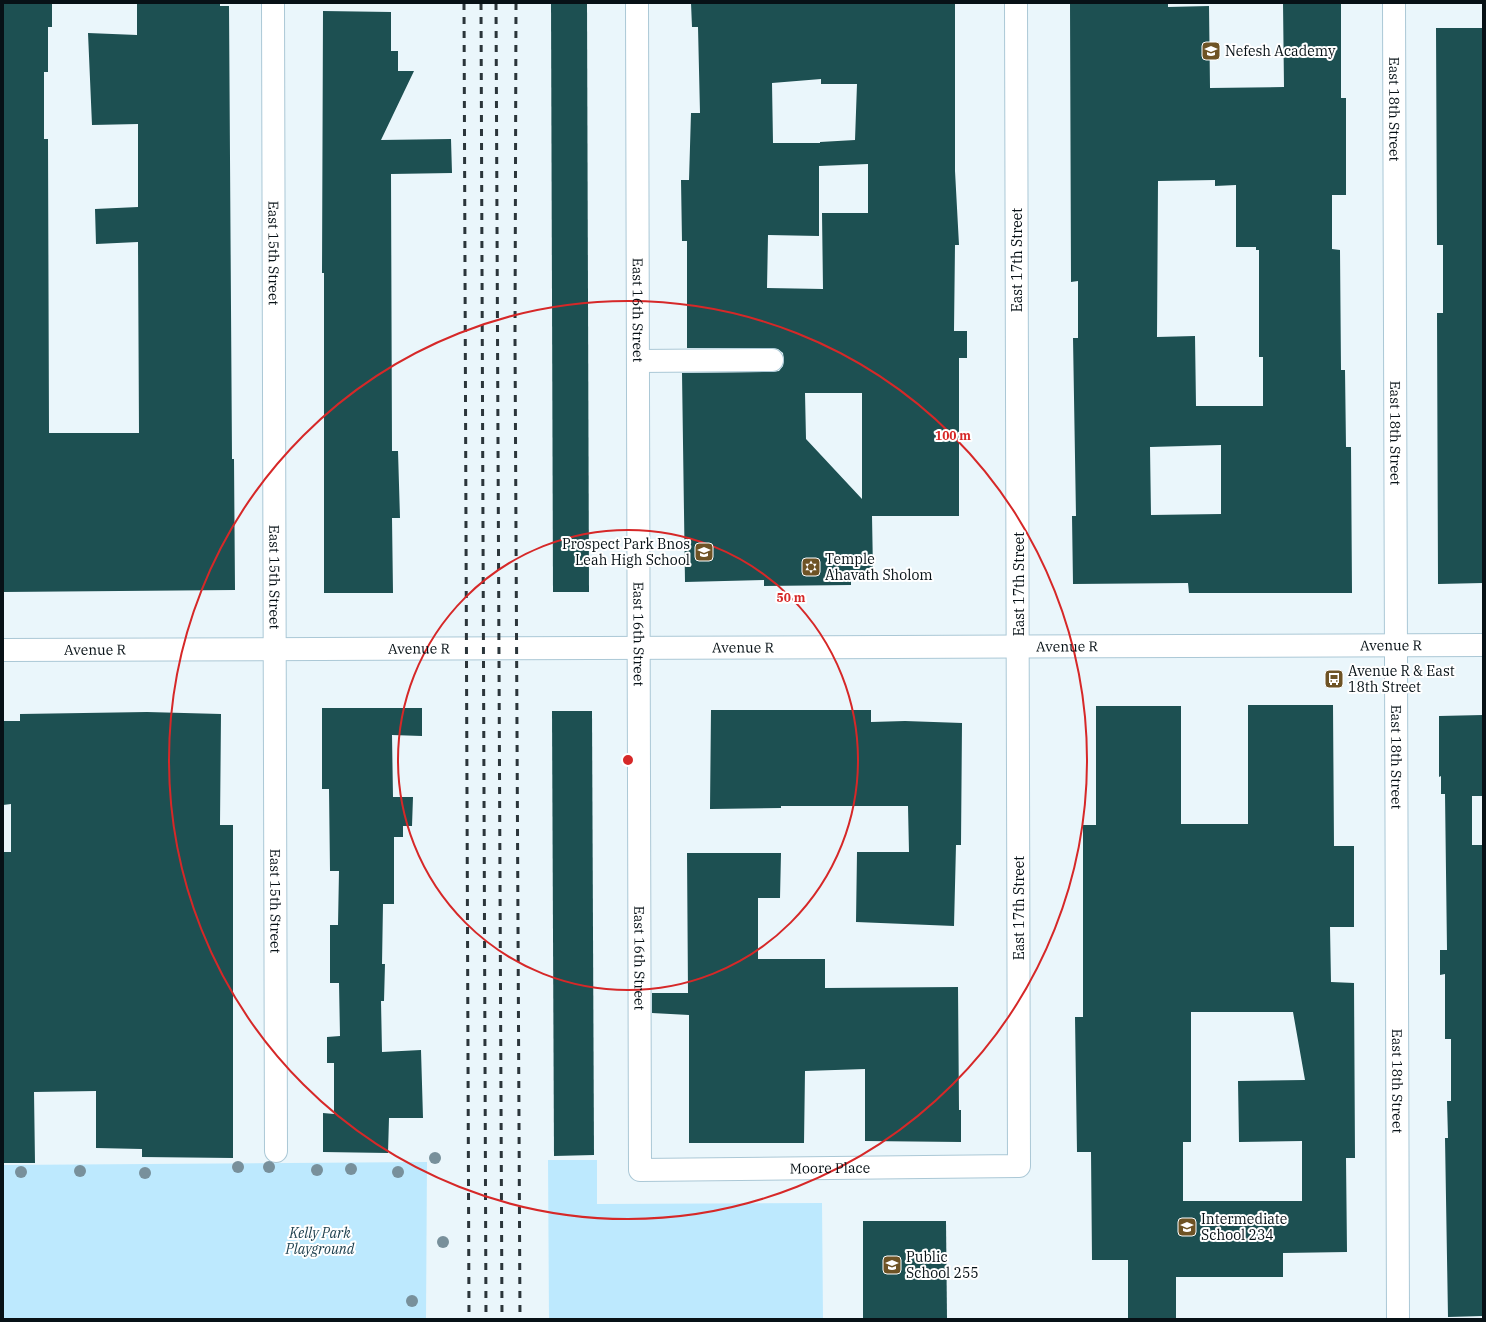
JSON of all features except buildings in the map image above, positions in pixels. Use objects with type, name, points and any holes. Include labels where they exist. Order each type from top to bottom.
[{"type":"street","name":"East 15th Street","points":[[273,3],[276,1151]]},
{"type":"street","name":"East 16th Street","points":[[637,3],[640,1170]]},
{"type":"street","name":"East 17th Street","points":[[1016,3],[1019,646],[1019,1166]]},
{"type":"street","name":"East 18th Street","points":[[1394,3],[1398,1319]]},
{"type":"street","points":[[638,361],[772,360]]},
{"type":"street","name":"Avenue R","points":[[3,650],[1483,645]]},
{"type":"street","name":"Moore Place","points":[[640,1170],[1019,1166]]},
{"type":"green space","points":[[548,1160],[597,1160],[597,1204],[822,1203],[823,1319],[549,1319]]},
{"type":"green space","name":"Kelly Park Playground","points":[[427,1162],[426,1319],[3,1319],[3,1165]]},
{"type":"railway","points":[[464,3],[469,1319]]},
{"type":"railway","points":[[481,3],[486,1319]]},
{"type":"railway","points":[[496,3],[502,1319]]},
{"type":"railway","points":[[516,3],[515,337],[520,1319]]},
{"type":"place","name":"Nefesh Academy","points":[[1211,51]]},
{"type":"place","name":"Prospect Park Bnos Leah High School","points":[[704,552]]},
{"type":"place","name":"Temple Ahavath Sholom","points":[[811,567]]},
{"type":"place","name":"Avenue R & East 18th Street","points":[[1334,679]]},
{"type":"place","name":"Intermediate School 234","points":[[1187,1227]]},
{"type":"place","name":"Public School 255","points":[[892,1265]]}]
